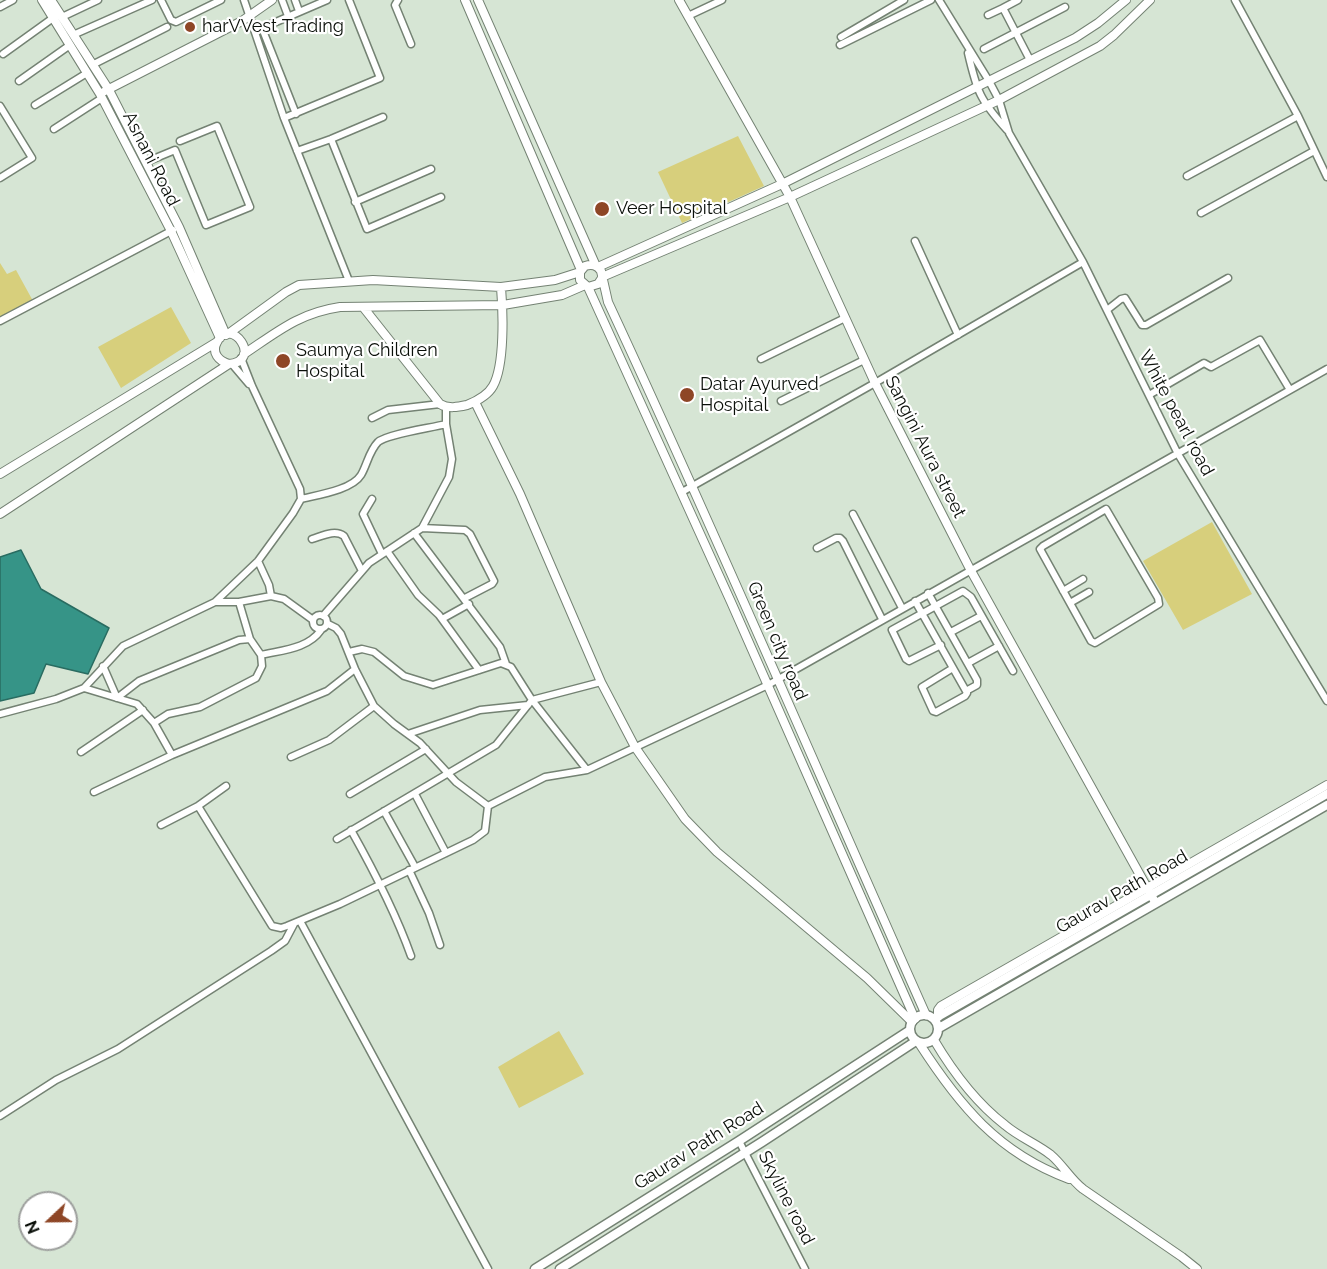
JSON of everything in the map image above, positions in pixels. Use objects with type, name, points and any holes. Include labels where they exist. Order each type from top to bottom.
[{"type":"main road","name":"Gaurav Path Road","points":[[535,1269],[739,1141],[912,1024],[934,1020],[1327,794]]},
{"type":"main road","name":"Gaurav Path Road","points":[[1151,895],[1327,805]]},
{"type":"main road","points":[[912,1024],[918,1042],[929,1043],[938,1033],[934,1020]]},
{"type":"main road","name":"Gaurav Path Road","points":[[560,1269],[918,1042]]},
{"type":"street","points":[[0,7],[13,0]]},
{"type":"street","name":"Asnani Road","points":[[42,0],[73,35],[109,90],[179,227],[223,338]]},
{"type":"street","name":"Asnani Road","points":[[51,0],[70,45],[101,96],[223,338]]},
{"type":"street","points":[[3,54],[58,17],[98,0]]},
{"type":"street","points":[[73,35],[152,0]]},
{"type":"street","points":[[160,0],[171,20],[176,22],[221,0]]},
{"type":"street","points":[[244,0],[284,118],[349,281]]},
{"type":"street","points":[[54,129],[109,90],[249,15],[272,0]]},
{"type":"street","points":[[282,0],[288,16]]},
{"type":"street","points":[[295,0],[299,11]]},
{"type":"street","points":[[296,114],[262,29],[263,26],[327,0]]},
{"type":"street","points":[[284,118],[380,78],[349,0]]},
{"type":"street","points":[[398,0],[395,4],[411,44]]},
{"type":"street","points":[[465,0],[581,271],[580,280],[586,286]]},
{"type":"street","points":[[478,0],[602,278]]},
{"type":"street","name":"Sangini Aura street","points":[[679,0],[790,197],[875,383],[970,569],[1151,895]]},
{"type":"street","points":[[688,16],[722,0]]},
{"type":"street","points":[[841,37],[904,0]]},
{"type":"street","points":[[840,45],[931,0]]},
{"type":"street","points":[[939,0],[989,81],[999,100],[1009,133]]},
{"type":"street","points":[[988,15],[1018,0]]},
{"type":"street","points":[[0,474],[223,338],[286,291],[299,285],[373,280],[501,287],[555,280],[581,271],[588,265],[597,267],[782,184],[976,88],[1098,24],[1126,0]]},
{"type":"street","points":[[0,514],[311,313],[363,307],[503,305],[562,295],[586,286],[595,286],[602,278],[790,197],[999,100],[1100,46],[1150,0]]},
{"type":"street","points":[[1235,0],[1298,116],[1327,177]]},
{"type":"street","points":[[984,49],[1065,7]]},
{"type":"street","points":[[1004,8],[1030,60]]},
{"type":"street","points":[[92,65],[167,27]]},
{"type":"street","points":[[19,81],[70,45]]},
{"type":"street","points":[[967,48],[976,88],[986,106],[1009,133]]},
{"type":"street","points":[[35,105],[87,73]]},
{"type":"street","points":[[0,106],[32,158],[0,178]]},
{"type":"street","points":[[1187,176],[1298,116]]},
{"type":"street","points":[[297,151],[383,117]]},
{"type":"street","points":[[146,162],[175,150],[206,225],[250,207],[217,126],[180,141]]},
{"type":"street","name":"White pearl road","points":[[1009,133],[1083,262],[1178,454],[1327,701]]},
{"type":"street","points":[[331,139],[366,229],[441,197]]},
{"type":"street","points":[[1200,213],[1314,151]]},
{"type":"street","points":[[355,202],[431,169]]},
{"type":"street","points":[[0,321],[179,227]]},
{"type":"street","points":[[915,241],[958,335]]},
{"type":"street","points":[[682,492],[1083,262]]},
{"type":"street","name":"Green city road","points":[[602,278],[608,302],[694,486],[777,680],[934,1020]]},
{"type":"street","points":[[1107,310],[1125,298],[1142,325],[1146,326],[1228,278]]},
{"type":"street","name":"Green city road","points":[[586,286],[682,492],[768,685],[912,1024]]},
{"type":"street","points":[[372,418],[388,410],[460,406],[474,402],[486,394],[493,386],[500,366],[503,305],[501,287]]},
{"type":"street","points":[[323,616],[369,562],[422,528],[449,477],[452,459],[443,406],[363,307]]},
{"type":"street","points":[[761,359],[845,318]]},
{"type":"street","points":[[0,714],[56,699],[84,688],[114,654],[130,641],[215,602],[258,561],[294,513],[301,499],[300,489],[252,386],[241,340],[238,337],[223,338],[215,347],[217,356],[220,360],[230,364],[252,386]]},
{"type":"street","points":[[1149,395],[1204,363],[1211,367],[1258,340],[1261,341],[1290,390]]},
{"type":"street","points":[[781,401],[864,360]]},
{"type":"street","points":[[488,806],[544,777],[588,770],[768,685],[1327,369]]},
{"type":"street","points":[[474,402],[520,494],[601,682],[635,747],[685,819],[717,852],[867,978],[912,1024]]},
{"type":"street","points":[[301,499],[353,483],[361,476],[373,448],[382,440],[446,424]]},
{"type":"street","points":[[372,499],[363,514],[384,552],[418,595],[442,619],[479,670]]},
{"type":"street","points":[[1106,510],[1158,598],[1159,604],[1095,643],[1091,641],[1063,591],[1040,549],[1106,510]]},
{"type":"street","points":[[853,514],[902,608]]},
{"type":"street","points":[[1052,524],[1060,536]]},
{"type":"street","points":[[422,528],[460,529],[470,534],[494,581],[442,619]]},
{"type":"street","points":[[312,539],[335,532],[340,533],[344,536],[362,571]]},
{"type":"street","points":[[414,533],[500,647],[506,664]]},
{"type":"street","points":[[817,548],[836,538],[843,541],[882,619]]},
{"type":"street","points":[[258,561],[272,596]]},
{"type":"street","points":[[1063,591],[1083,579]]},
{"type":"street","points":[[940,645],[913,661],[906,660],[892,630],[963,591],[969,595],[1012,670]]},
{"type":"street","points":[[1070,603],[1089,592]]},
{"type":"street","points":[[928,593],[978,682],[966,691],[965,696],[936,712],[932,710],[922,687],[953,668]]},
{"type":"street","points":[[215,602],[238,602],[272,596],[284,599],[313,620],[314,627],[321,630]]},
{"type":"street","points":[[915,601],[966,691]]},
{"type":"street","points":[[154,723],[168,714],[200,706],[256,678],[262,666],[261,655],[250,639],[238,602]]},
{"type":"street","points":[[313,620],[318,615],[323,616],[327,619],[328,624],[341,634],[354,669],[374,706],[426,749],[456,782],[488,806]]},
{"type":"street","points":[[951,632],[981,616]]},
{"type":"street","points":[[261,655],[299,646],[315,638],[328,624]]},
{"type":"street","points":[[117,698],[139,681],[238,640],[250,639]]},
{"type":"street","points":[[968,663],[999,646]]},
{"type":"street","points":[[349,652],[362,649],[374,652],[404,676],[433,685],[501,663],[506,664],[511,667],[530,702],[588,770]]},
{"type":"street","points":[[103,666],[117,698]]},
{"type":"street","points":[[94,792],[172,755],[327,691],[354,669]]},
{"type":"street","points":[[408,734],[480,710],[530,702],[601,682]]},
{"type":"street","points":[[84,688],[137,704],[154,723],[172,755]]},
{"type":"street","points":[[336,839],[496,745],[530,702]]},
{"type":"street","points":[[291,756],[329,740],[374,706]]},
{"type":"street","points":[[81,752],[143,710]]},
{"type":"street","points":[[350,794],[426,749]]},
{"type":"street","points":[[1151,895],[1327,785]]},
{"type":"street","points":[[161,825],[198,806],[226,786]]},
{"type":"street","points":[[415,794],[446,853]]},
{"type":"street","points":[[198,806],[272,926],[281,928],[340,904],[473,840],[485,831],[488,806]]},
{"type":"street","points":[[384,811],[412,869],[440,945]]},
{"type":"street","points":[[351,830],[381,883],[411,956]]},
{"type":"street","points":[[0,1116],[56,1080],[118,1049],[271,951],[285,941],[297,922]]},
{"type":"street","points":[[297,922],[489,1269]]},
{"type":"street","points":[[934,1040],[959,1078],[980,1103],[1005,1126],[1052,1156],[1071,1179],[1197,1269]]},
{"type":"street","points":[[918,1042],[944,1081],[970,1113],[993,1136],[1022,1157],[1047,1171],[1071,1179]]},
{"type":"street","points":[[970,1113],[980,1103]]},
{"type":"street","name":"Skyline road","points":[[739,1141],[806,1269]]},
{"type":"shaded area","points":[[738,136],[764,186],[682,223],[658,172]]},
{"type":"shaded area","points":[[0,263],[7,274],[16,270],[33,301],[0,319]]},
{"type":"shaded area","points":[[171,307],[191,343],[121,388],[98,347]]},
{"type":"shaded area","points":[[1212,522],[1252,594],[1183,630],[1143,561]]},
{"type":"shaded area","points":[[559,1031],[584,1074],[519,1108],[498,1067]]},
{"type":"water","points":[[21,550],[41,589],[109,628],[88,674],[46,664],[34,693],[0,701],[0,557]]},
{"type":"place","name":"harVVest Trading","points":[[190,27]]},
{"type":"place","name":"Veer Hospital","points":[[602,209]]},
{"type":"place","name":"Saumya Children Hospital","points":[[283,361]]},
{"type":"place","name":"Datar Ayurved Hospital","points":[[687,395]]}]
